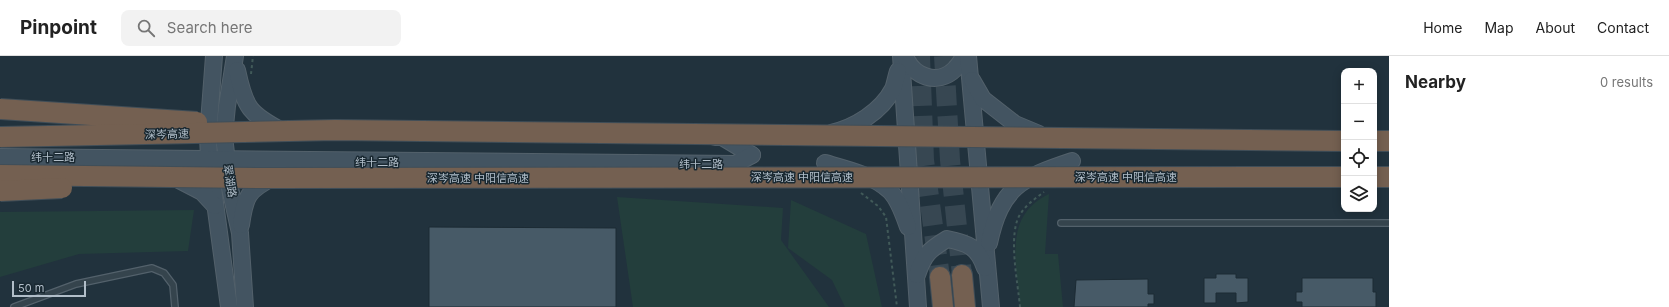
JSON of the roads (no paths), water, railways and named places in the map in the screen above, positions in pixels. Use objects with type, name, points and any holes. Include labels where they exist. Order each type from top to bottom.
[{"type":"highway","points":[[0,109],[335,130],[1341,141]]},
{"type":"highway","name":"深岑高速","points":[[0,136],[335,130]]},
{"type":"highway","points":[[1377,141],[1389,141]]},
{"type":"highway","points":[[0,175],[260,178]]},
{"type":"highway","points":[[1377,177],[1389,176]]},
{"type":"highway","name":"深岑高速 中阳信高速","points":[[260,178],[1341,177]]},
{"type":"highway","points":[[0,191],[260,178]]},
{"type":"highway","points":[[962,275],[965,307]]},
{"type":"highway","points":[[940,277],[943,307]]},
{"type":"street","name":"翠湖路","points":[[214,56],[208,136],[209,158],[229,307]]},
{"type":"street","points":[[902,57],[924,77],[934,79],[950,74],[962,61],[963,56]]},
{"type":"street","points":[[968,56],[991,307]]},
{"type":"street","points":[[810,137],[841,131],[860,122],[881,105],[893,89],[902,57]]},
{"type":"street","points":[[902,57],[918,307]]},
{"type":"street","name":"翠湖路","points":[[235,59],[227,106],[224,136],[230,188],[240,233],[244,307]]},
{"type":"street","points":[[235,59],[242,96],[253,114],[292,136]]},
{"type":"street","points":[[95,136],[190,120],[205,108],[212,75]]},
{"type":"street","points":[[969,75],[983,99],[1015,124],[1039,134]]},
{"type":"street","points":[[0,136],[292,136]]},
{"type":"street","name":"纬十二路","points":[[0,157],[735,164],[752,155],[722,137],[292,136]]},
{"type":"street","points":[[138,158],[202,192],[215,206]]},
{"type":"street","points":[[240,233],[243,210],[249,194],[261,183],[305,161]]},
{"type":"street","points":[[987,266],[996,216],[1005,197],[1015,188],[1039,172],[1072,161]]},
{"type":"street","points":[[825,164],[855,172],[891,192],[902,212],[913,240]]},
{"type":"street","points":[[916,280],[922,260],[930,249],[947,238],[966,243],[980,255],[987,266]]},
{"type":"lane","points":[[1061,223],[1389,223]]},
{"type":"lane","points":[[14,307],[76,284],[152,268],[164,273],[173,285],[175,307]]},
{"type":"tunnel","points":[[920,56],[924,160],[940,277]]},
{"type":"tunnel","points":[[944,56],[950,160],[962,275]]}]
